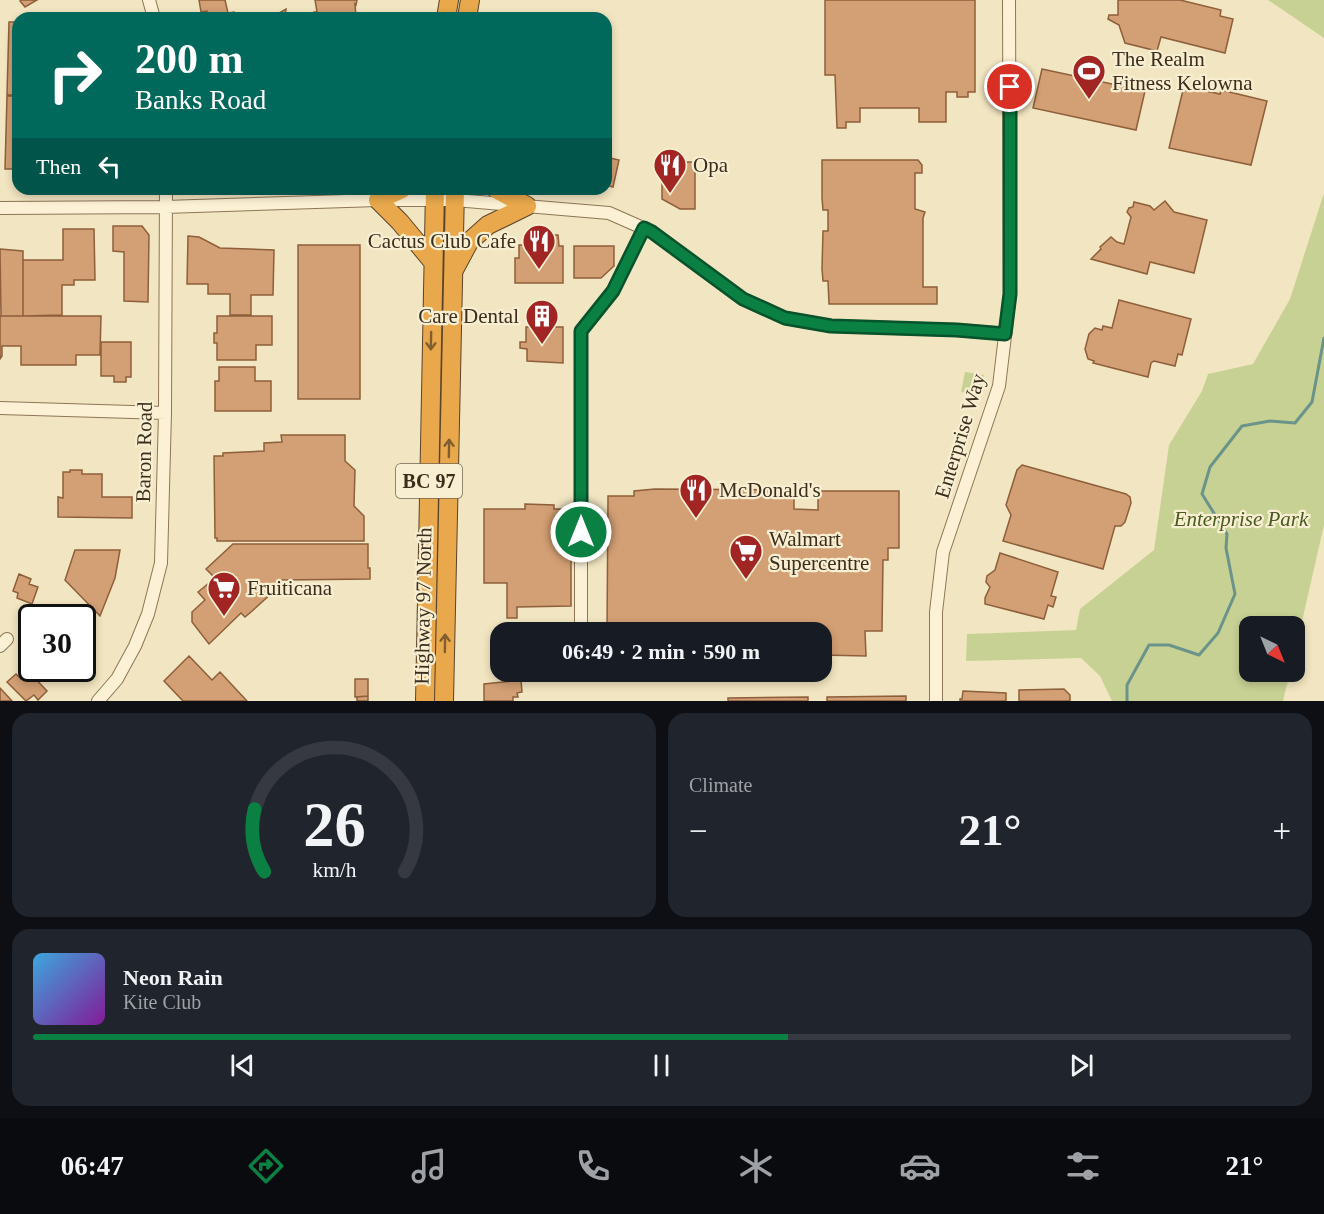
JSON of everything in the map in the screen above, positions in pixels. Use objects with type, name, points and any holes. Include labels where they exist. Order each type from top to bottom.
[{"type":"highway","points":[[389,195],[378,200],[400,222],[433,262]]},
{"type":"highway","name":"Highway 97 North","points":[[425,701],[435,195]]},
{"type":"highway","name":"Highway 97 North","points":[[444,701],[455,195]]},
{"type":"highway","points":[[506,195],[527,207]]},
{"type":"highway","points":[[453,271],[470,242],[488,225],[527,207]]},
{"type":"street","name":"Enterprise Way","points":[[936,701],[936,612],[943,552],[999,386],[1010,294],[1010,0]]},
{"type":"street","name":"Baron Road","points":[[98,701],[117,680],[135,646],[148,614],[161,563],[165,413],[165,195]]},
{"type":"street","points":[[0,208],[165,207],[378,200],[455,195],[527,207],[609,213],[652,232],[743,299],[785,318],[831,326],[1005,334]]},
{"type":"street","points":[[581,622],[581,331],[613,291],[644,228]]},
{"type":"street","points":[[0,408],[165,413]]},
{"type":"green space","points":[[1268,0],[1324,0],[1324,38]]},
{"type":"green space","name":"Enterprise Park","points":[[1324,193],[1324,525],[1303,616],[1239,616],[1239,682],[1288,682],[1283,701],[1112,701],[1100,676],[1081,658],[966,661],[967,634],[1076,630],[1080,609],[1154,550],[1169,445],[1202,391],[1208,374],[1253,364],[1290,299]]},
{"type":"green space","points":[[965,372],[984,375],[980,396],[961,392]]},
{"type":"building","points":[[21,0],[37,0],[25,7]]},
{"type":"building","points":[[199,0],[225,0],[228,12],[201,12]]},
{"type":"building","points":[[315,0],[357,0],[356,12],[317,12]]},
{"type":"building","points":[[825,0],[975,0],[975,92],[968,92],[968,97],[957,97],[957,92],[946,92],[946,122],[919,122],[919,108],[860,108],[860,122],[846,122],[846,128],[837,128],[835,75],[825,75]]},
{"type":"building","points":[[1118,0],[1180,0],[1221,10],[1220,16],[1233,19],[1225,53],[1161,37],[1157,51],[1125,43],[1119,25],[1108,19],[1109,15],[1118,15]]},
{"type":"building","points":[[9,22],[12,22],[12,95],[7,95]]},
{"type":"building","name":"The Realm Fitness Kelowna","points":[[1042,69],[1145,91],[1136,130],[1033,108]]},
{"type":"building","points":[[1184,86],[1220,94],[1221,90],[1267,101],[1251,165],[1169,148]]},
{"type":"building","points":[[7,96],[12,96],[12,169],[5,169]]},
{"type":"building","points":[[612,158],[619,160],[612,187]]},
{"type":"building","points":[[822,160],[918,160],[922,165],[922,173],[915,173],[915,209],[925,212],[923,218],[923,287],[937,287],[937,304],[829,304],[828,281],[823,281],[822,269],[823,231],[828,231],[828,210],[823,210]]},
{"type":"building","points":[[662,162],[695,162],[695,209],[680,209],[662,199]]},
{"type":"building","points":[[1165,201],[1174,212],[1207,220],[1194,273],[1150,262],[1147,274],[1091,259],[1111,237],[1124,244],[1131,217],[1127,212],[1133,207],[1134,202],[1150,206],[1154,210]]},
{"type":"building","points":[[113,226],[142,226],[149,235],[148,302],[124,301],[124,252],[113,251]]},
{"type":"building","points":[[63,229],[94,229],[95,280],[74,280],[74,285],[62,285],[62,315],[23,316],[23,260],[63,260]]},
{"type":"building","name":"Cactus Club Cafe","points":[[525,235],[558,235],[559,246],[563,246],[563,283],[515,283],[515,258],[519,258],[519,245],[525,245]]},
{"type":"building","points":[[188,236],[199,237],[220,248],[274,250],[273,295],[251,295],[251,315],[230,315],[230,294],[208,294],[208,284],[187,284]]},
{"type":"building","points":[[298,245],[360,245],[360,399],[298,399]]},
{"type":"building","points":[[574,246],[614,246],[614,266],[601,278],[574,278]]},
{"type":"building","points":[[0,249],[23,251],[23,316],[1,316]]},
{"type":"building","points":[[1119,300],[1191,319],[1182,355],[1178,354],[1175,366],[1154,361],[1151,363],[1148,377],[1093,363],[1094,361],[1088,359],[1085,349],[1089,334],[1095,328],[1102,330],[1103,326],[1112,328]]},
{"type":"building","points":[[0,316],[101,316],[100,355],[76,355],[76,365],[21,365],[21,346],[2,346],[0,359]]},
{"type":"building","points":[[217,316],[272,316],[272,345],[256,345],[256,360],[217,360],[217,343],[214,343],[214,333],[217,333]]},
{"type":"building","name":"Care Dental","points":[[526,327],[563,327],[563,363],[527,361],[527,349],[520,348],[520,342],[526,342]]},
{"type":"building","points":[[101,342],[131,342],[131,377],[126,377],[126,382],[114,382],[114,376],[101,376]]},
{"type":"building","points":[[219,367],[255,367],[255,381],[271,381],[271,411],[215,411],[215,381],[219,381]]},
{"type":"building","points":[[281,435],[345,435],[345,461],[355,470],[354,506],[364,516],[364,541],[217,541],[215,538],[214,456],[223,456],[223,453],[264,451],[264,443],[282,442]]},
{"type":"building","points":[[1022,465],[1130,497],[1131,503],[1125,522],[1121,526],[1115,526],[1103,569],[1003,541],[1011,515],[1006,505],[1017,470]]},
{"type":"building","points":[[70,470],[82,470],[82,474],[102,474],[102,497],[132,497],[132,518],[58,517],[58,497],[63,498],[63,472],[70,472]]},
{"type":"building","name":"Walmart Supercentre","points":[[655,489],[794,490],[794,509],[818,510],[818,491],[899,491],[899,548],[888,548],[888,560],[883,560],[882,631],[865,631],[866,656],[832,655],[832,622],[607,622],[608,496],[634,496],[634,491]]},
{"type":"building","points":[[525,504],[554,505],[554,509],[571,509],[571,606],[517,607],[517,618],[507,618],[507,583],[484,583],[484,509],[525,509]]},
{"type":"building","points":[[233,544],[368,544],[370,579],[282,580],[273,592],[251,612],[245,617],[241,613],[209,644],[192,622],[192,612],[205,600],[198,592],[215,578],[206,569]]},
{"type":"building","points":[[75,550],[120,550],[115,578],[100,616],[96,612],[96,604],[88,604],[65,580]]},
{"type":"building","points":[[1000,553],[1058,572],[1051,596],[1056,597],[1053,607],[1048,605],[1044,619],[985,604],[990,587],[986,582],[987,576],[995,570]]},
{"type":"building","points":[[19,574],[31,579],[29,584],[38,587],[32,604],[17,598],[18,593],[13,591]]},
{"type":"building","points":[[189,656],[212,680],[220,672],[247,701],[183,701],[164,681]]},
{"type":"building","points":[[16,674],[18,682],[38,682],[47,691],[38,700],[34,695],[26,701],[7,682]]},
{"type":"building","points":[[355,679],[368,679],[368,696],[355,697]]},
{"type":"building","points":[[521,682],[522,692],[517,693],[518,697],[513,697],[513,701],[484,701],[484,684]]},
{"type":"building","points":[[0,688],[12,701],[0,701]]},
{"type":"building","points":[[1064,689],[1070,695],[1070,701],[1019,701],[1019,690]]},
{"type":"building","points":[[963,691],[1006,693],[1006,701],[960,701]]},
{"type":"building","points":[[368,696],[368,701],[357,701],[357,697]]},
{"type":"building","points":[[906,696],[906,701],[827,701],[827,697]]},
{"type":"building","points":[[808,697],[808,701],[728,701],[728,698]]},
{"type":"waterway","points":[[1127,701],[1127,685],[1149,645],[1169,645],[1199,655],[1218,633],[1235,594],[1226,548],[1227,534],[1202,494],[1210,467],[1242,426],[1270,421],[1295,423],[1312,402],[1324,338]]},
{"type":"place","name":"The Realm Fitness Kelowna","points":[[1089,100]]},
{"type":"place","name":"Opa","points":[[670,194]]},
{"type":"place","name":"Cactus Club Cafe","points":[[539,270]]},
{"type":"place","name":"Care Dental","points":[[542,345]]},
{"type":"place","name":"McDonald's","points":[[696,519]]},
{"type":"place","name":"Walmart Supercentre","points":[[746,580]]},
{"type":"place","name":"Fruiticana","points":[[224,617]]},
{"type":"route","points":[[581,532],[581,331],[613,291],[644,228],[743,299],[785,318],[831,326],[1005,334],[1010,294],[1010,87]]}]
